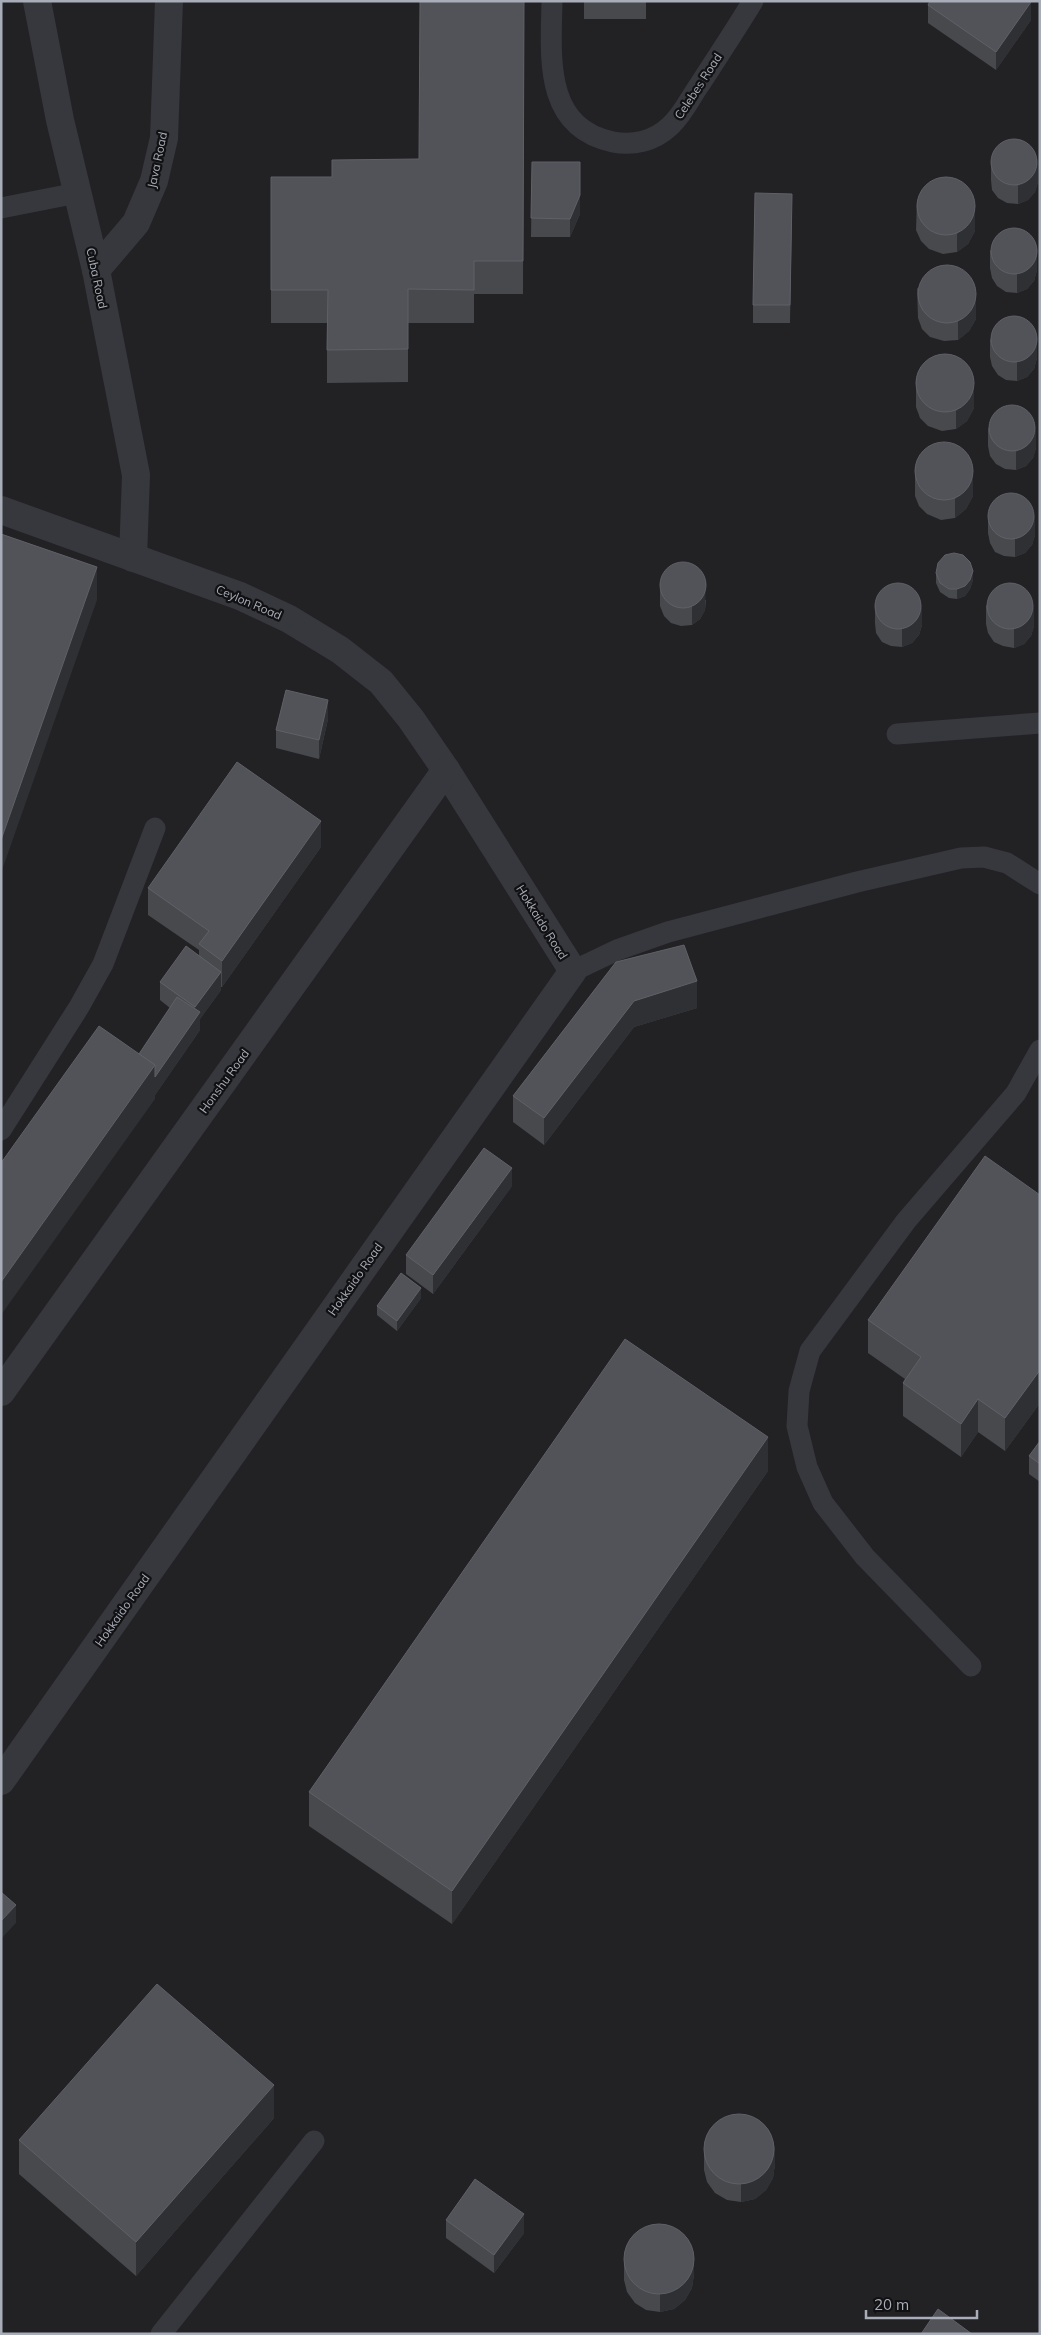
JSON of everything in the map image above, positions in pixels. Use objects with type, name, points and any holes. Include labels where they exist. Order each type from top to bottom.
[{"type":"street","name":"Cuba Road","points":[[37,1],[60,120],[96,270],[136,475],[133,558]]},
{"type":"street","name":"Java Road","points":[[96,270],[136,223],[154,181],[164,138],[169,1]]},
{"type":"street","name":"Ceylon Road","points":[[1,510],[240,596],[289,619],[340,650],[381,682],[412,719],[446,770]]},
{"type":"street","name":"Hokkaido Road","points":[[1,1781],[573,971],[446,770]]},
{"type":"street","name":"Honshu Road","points":[[1,1392],[446,770]]},
{"type":"lane","name":"Celebes Road","points":[[552,1],[551,66],[560,101],[575,123],[603,140],[619,143],[638,143],[657,136],[676,121],[753,1]]},
{"type":"lane","points":[[1,208],[78,193]]},
{"type":"lane","points":[[898,734],[1040,723]]},
{"type":"lane","points":[[1,1130],[79,1008],[103,964],[155,828]]},
{"type":"lane","points":[[573,971],[617,950],[668,932],[857,882],[961,858],[984,857],[1007,863],[1040,884]]},
{"type":"lane","points":[[971,1666],[865,1557],[823,1503],[807,1466],[796,1426],[799,1391],[810,1350],[906,1221],[1016,1093],[1040,1050]]},
{"type":"lane","points":[[161,2334],[314,2141]]},
{"type":"shaded area","points":[[1,1],[1040,1],[1040,2334],[1,2334]]},
{"type":"building","points":[[420,1],[524,1],[523,261],[474,261],[474,290],[408,289],[408,349],[327,350],[328,290],[271,290],[271,177],[332,177],[332,160],[419,159]]},
{"type":"building","points":[[930,1],[1031,2],[996,52],[928,5]]},
{"type":"building","points":[[1009,139],[1019,139],[1033,149],[1037,162],[1033,175],[1027,181],[1019,185],[1009,185],[995,175],[991,167],[991,157],[1001,143]]},
{"type":"building","points":[[532,162],[580,162],[580,195],[570,219],[531,218]]},
{"type":"building","points":[[940,177],[952,177],[967,185],[975,200],[975,212],[967,227],[952,235],[940,235],[925,227],[917,212],[917,200],[925,185]]},
{"type":"building","points":[[755,193],[792,194],[790,305],[753,305]]},
{"type":"building","points":[[1019,228],[1023,229],[1033,238],[1036,242],[1036,260],[1027,270],[1019,274],[1009,274],[1001,270],[992,260],[991,246],[995,238],[1005,229]]},
{"type":"building","points":[[941,265],[953,265],[968,273],[976,288],[976,300],[968,315],[953,323],[941,323],[926,315],[918,300],[918,288],[926,273]]},
{"type":"building","points":[[1009,316],[1019,316],[1033,326],[1037,339],[1033,352],[1027,358],[1019,362],[1009,362],[995,352],[991,344],[991,334],[1001,320]]},
{"type":"building","points":[[939,354],[951,354],[966,362],[974,377],[974,389],[966,404],[951,412],[939,412],[924,404],[916,389],[916,377],[924,362]]},
{"type":"building","points":[[1007,405],[1017,405],[1031,415],[1035,428],[1031,441],[1025,447],[1017,451],[1007,451],[993,441],[989,433],[989,423],[999,409]]},
{"type":"building","points":[[938,442],[950,442],[965,450],[973,465],[973,477],[965,492],[950,500],[938,500],[923,492],[915,477],[915,465],[923,450]]},
{"type":"building","points":[[1006,493],[1016,493],[1030,503],[1034,516],[1030,529],[1024,535],[1016,539],[1006,539],[992,529],[988,521],[988,511],[998,497]]},
{"type":"building","points":[[1,534],[97,567],[1,840]]},
{"type":"building","points":[[954,553],[963,555],[970,562],[973,571],[970,580],[965,586],[949,589],[940,583],[936,573],[938,563],[945,555]]},
{"type":"building","points":[[679,562],[687,562],[696,566],[702,572],[706,585],[702,598],[696,604],[687,608],[679,608],[670,604],[664,598],[660,589],[660,581],[664,572],[670,566]]},
{"type":"building","points":[[893,583],[903,583],[917,593],[921,606],[917,619],[911,625],[903,629],[893,629],[879,619],[875,611],[875,601],[885,587]]},
{"type":"building","points":[[1005,583],[1015,583],[1029,593],[1033,606],[1029,619],[1023,625],[1015,629],[1005,629],[991,619],[987,611],[987,601],[997,587]]},
{"type":"building","points":[[286,690],[328,700],[319,740],[276,730]]},
{"type":"building","points":[[237,762],[321,821],[222,961],[199,944],[209,931],[148,888]]},
{"type":"building","points":[[684,945],[697,981],[634,1001],[544,1118],[513,1096],[616,962]]},
{"type":"building","points":[[186,946],[221,972],[195,1007],[160,982]]},
{"type":"building","points":[[177,997],[200,1012],[155,1077],[155,1065],[139,1054]]},
{"type":"building","points":[[99,1026],[155,1065],[1,1282],[1,1163]]},
{"type":"building","points":[[484,1148],[512,1168],[433,1275],[406,1255]]},
{"type":"building","points":[[985,1156],[1040,1195],[1040,1370],[1005,1418],[978,1399],[961,1424],[903,1383],[921,1357],[868,1320]]},
{"type":"building","points":[[401,1273],[421,1288],[397,1321],[377,1306]]},
{"type":"building","points":[[625,1339],[768,1437],[452,1891],[309,1792]]},
{"type":"building","points":[[1040,1441],[1040,1464],[1029,1456]]},
{"type":"building","points":[[1,1892],[16,1905],[1,1921]]},
{"type":"building","points":[[157,1984],[274,2085],[136,2242],[19,2140]]},
{"type":"building","points":[[739,2114],[752,2117],[764,2124],[771,2136],[774,2149],[771,2162],[764,2174],[752,2181],[739,2184],[726,2181],[714,2174],[707,2162],[704,2149],[707,2136],[714,2124],[726,2117]]},
{"type":"building","points":[[475,2179],[524,2214],[494,2255],[446,2220]]},
{"type":"building","points":[[659,2224],[672,2227],[684,2234],[691,2246],[694,2259],[691,2272],[684,2284],[672,2291],[659,2294],[646,2291],[634,2284],[627,2272],[624,2259],[627,2246],[634,2234],[646,2227]]},
{"type":"building","points":[[938,2309],[972,2334],[921,2334]]}]
